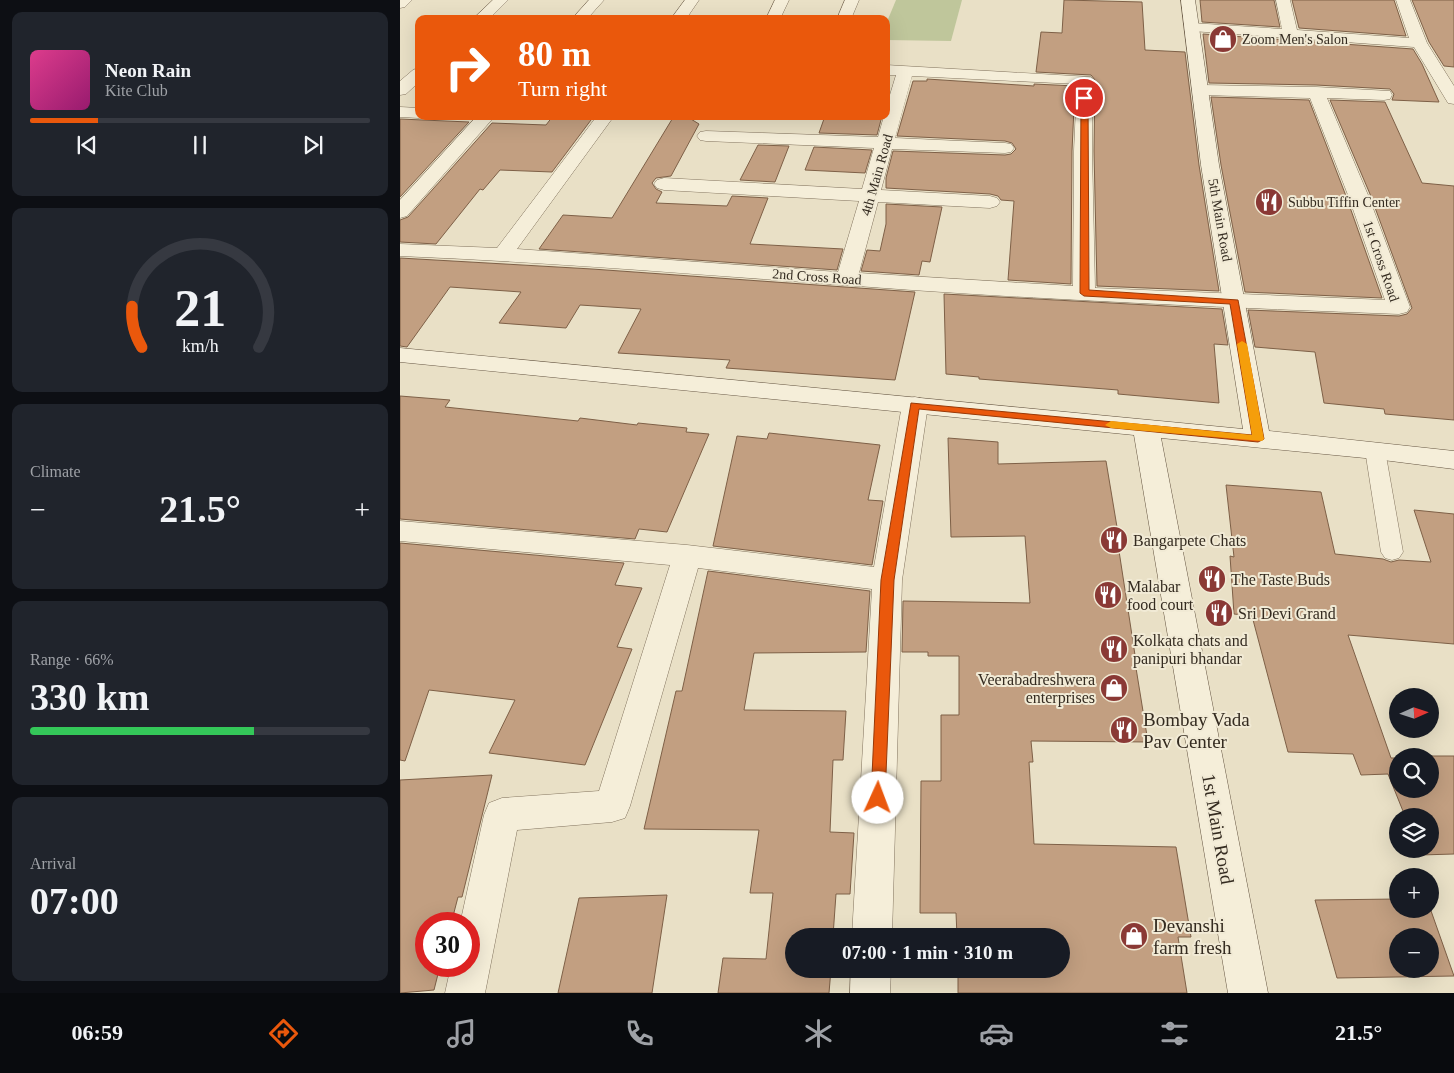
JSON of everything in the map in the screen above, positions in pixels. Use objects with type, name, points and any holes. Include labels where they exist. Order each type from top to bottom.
[{"type":"street","points":[[400,4],[405,0]]},
{"type":"street","points":[[484,15],[501,0]]},
{"type":"street","points":[[583,15],[597,0]]},
{"type":"street","points":[[681,15],[692,0]]},
{"type":"street","points":[[775,15],[782,0]]},
{"type":"street","points":[[846,15],[852,0]]},
{"type":"street","name":"5th Main Road","points":[[1188,0],[1210,166],[1258,439]]},
{"type":"street","points":[[1283,0],[1291,34]]},
{"type":"street","points":[[1403,0],[1419,43],[1454,99]]},
{"type":"street","points":[[1192,27],[1419,43]]},
{"type":"street","points":[[890,70],[1085,80],[1083,151],[1084,293]]},
{"type":"street","name":"4th Main Road","points":[[847,279],[905,70]]},
{"type":"street","points":[[400,90],[415,77]]},
{"type":"street","points":[[1201,90],[1384,95]]},
{"type":"street","name":"1st Cross Road","points":[[1234,302],[1399,307],[1358,195],[1316,92]]},
{"type":"street","points":[[400,112],[415,113]]},
{"type":"street","points":[[400,212],[483,120]]},
{"type":"street","points":[[504,253],[603,120]]},
{"type":"street","points":[[706,136],[1005,148]]},
{"type":"street","points":[[664,184],[990,202]]},
{"type":"street","name":"2nd Cross Road","points":[[400,250],[504,253],[847,279],[1234,302]]},
{"type":"street","points":[[400,354],[1375,450],[1454,460]]},
{"type":"street","points":[[872,928],[887,580],[915,405]]},
{"type":"street","name":"1st Main Road","points":[[1146,428],[1248,993]]},
{"type":"street","points":[[400,531],[687,556],[887,580]]},
{"type":"street","points":[[464,993],[502,814],[612,806],[687,556]]},
{"type":"street","points":[[870,993],[871,978]]},
{"type":"lane","points":[[1375,450],[1392,552]]},
{"type":"green space","points":[[896,0],[962,0],[951,41],[890,40],[890,15]]},
{"type":"building","points":[[1064,0],[1142,2],[1145,50],[1185,52],[1199,165],[1219,291],[1097,286],[1094,151],[1095,80],[1091,75],[1036,72],[1041,32],[1062,33]]},
{"type":"building","points":[[1200,0],[1274,0],[1280,27],[1202,22]]},
{"type":"building","points":[[1292,0],[1394,0],[1406,36],[1299,28]]},
{"type":"building","points":[[1412,0],[1454,0],[1454,67],[1444,66],[1429,42]]},
{"type":"building","points":[[1203,34],[1413,49],[1439,102],[1392,100],[1394,94],[1390,89],[1316,85],[1209,83]]},
{"type":"building","points":[[927,79],[1034,86],[1034,84],[1075,86],[1072,151],[1071,284],[1008,280],[1014,201],[1001,200],[998,196],[990,194],[886,188],[886,178],[893,151],[1005,155],[1011,154],[1016,149],[1012,143],[1005,141],[897,136],[913,81],[927,81]]},
{"type":"building","points":[[1211,97],[1309,100],[1346,196],[1382,298],[1245,292],[1221,165]]},
{"type":"building","points":[[1330,100],[1385,102],[1422,183],[1454,186],[1454,420],[1385,414],[1384,409],[1324,403],[1315,352],[1255,347],[1248,310],[1399,316],[1407,314],[1412,308],[1370,194]]},
{"type":"building","points":[[400,119],[469,122],[400,197]]},
{"type":"building","points":[[550,120],[591,120],[552,172],[500,170],[483,190],[480,189],[436,244],[400,242],[400,220],[408,217],[492,123],[546,125]]},
{"type":"building","points":[[672,120],[692,120],[699,124],[671,176],[656,178],[652,183],[656,189],[662,192],[656,203],[727,206],[732,196],[768,198],[750,244],[843,249],[837,270],[539,249],[563,215],[612,218]]},
{"type":"building","points":[[824,120],[881,120],[877,135],[819,133]]},
{"type":"building","points":[[758,145],[789,146],[775,182],[740,180]]},
{"type":"building","points":[[814,147],[872,150],[865,173],[805,170]]},
{"type":"building","points":[[886,204],[942,207],[930,262],[922,261],[919,275],[861,271],[867,250],[880,251],[886,224]]},
{"type":"building","points":[[400,258],[592,269],[915,292],[895,380],[726,368],[730,360],[618,353],[641,309],[580,305],[566,328],[499,323],[521,292],[450,287],[407,347],[400,346]]},
{"type":"building","points":[[944,294],[1222,309],[1228,345],[1214,344],[1219,403],[1118,394],[1118,390],[979,379],[979,377],[946,374]]},
{"type":"building","points":[[400,396],[450,400],[445,407],[578,421],[580,418],[637,425],[638,423],[687,428],[686,432],[709,434],[667,532],[639,529],[635,539],[400,519]]},
{"type":"building","points":[[769,433],[880,445],[868,500],[883,501],[872,565],[713,546],[737,436],[767,439]]},
{"type":"building","points":[[948,438],[998,442],[998,464],[1106,461],[1121,551],[1119,551],[1148,742],[1031,741],[1033,762],[1029,762],[1034,844],[1176,847],[1191,937],[1178,937],[1187,993],[958,993],[958,978],[1070,978],[1070,928],[957,928],[956,913],[920,913],[921,781],[941,781],[941,715],[959,715],[959,656],[928,656],[928,652],[902,652],[903,601],[1030,603],[1025,536],[951,537]]},
{"type":"building","points":[[1226,485],[1321,492],[1335,554],[1383,559],[1391,562],[1399,560],[1431,562],[1414,510],[1454,514],[1454,644],[1348,635],[1389,752],[1389,776],[1388,774],[1361,775],[1353,754],[1288,752],[1252,616],[1234,614],[1230,556],[1234,557]]},
{"type":"building","points":[[400,543],[624,563],[615,585],[642,588],[617,647],[632,649],[585,765],[489,753],[515,700],[429,690],[405,761],[400,760]]},
{"type":"building","points":[[708,571],[870,591],[866,652],[754,653],[744,710],[846,711],[843,760],[833,760],[830,832],[854,833],[850,894],[836,894],[834,928],[785,928],[785,978],[830,978],[829,993],[718,993],[723,958],[766,959],[773,893],[750,893],[759,830],[644,829],[676,691],[682,691]]},
{"type":"building","points":[[1439,756],[1454,756],[1454,854],[1439,854],[1439,808],[1402,808],[1398,798],[1439,798]]},
{"type":"building","points":[[492,775],[462,897],[458,897],[454,912],[415,912],[415,977],[437,977],[434,990],[400,993],[400,780]]},
{"type":"building","points":[[667,895],[652,993],[558,993],[579,898]]},
{"type":"building","points":[[1389,899],[1389,918],[1434,918],[1437,928],[1389,928],[1389,977],[1337,978],[1315,900]]},
{"type":"building","points":[[1439,934],[1454,976],[1439,976]]},
{"type":"slow traffic","points":[[1111,425],[1258,439],[1242,344]]},
{"type":"place","name":"Zoom Men's Salon","points":[[1223,39]]},
{"type":"place","name":"Subbu Tiffin Center","points":[[1269,202]]},
{"type":"place","name":"Bangarpete Chats","points":[[1114,540]]},
{"type":"place","name":"The Taste Buds","points":[[1212,579]]},
{"type":"place","name":"Malabar food court","points":[[1108,595]]},
{"type":"place","name":"Sri Devi Grand","points":[[1219,613]]},
{"type":"place","name":"Kolkata chats and panipuri bhandar","points":[[1114,649]]},
{"type":"place","name":"Veerabadreshwera enterprises","points":[[1114,688]]},
{"type":"place","name":"Bombay Vada Pav Center","points":[[1124,730]]},
{"type":"place","name":"Devanshi farm fresh","points":[[1134,936]]},
{"type":"route","points":[[878,798],[887,580],[915,405],[1258,439],[1234,302],[1084,293],[1084,98]]}]
